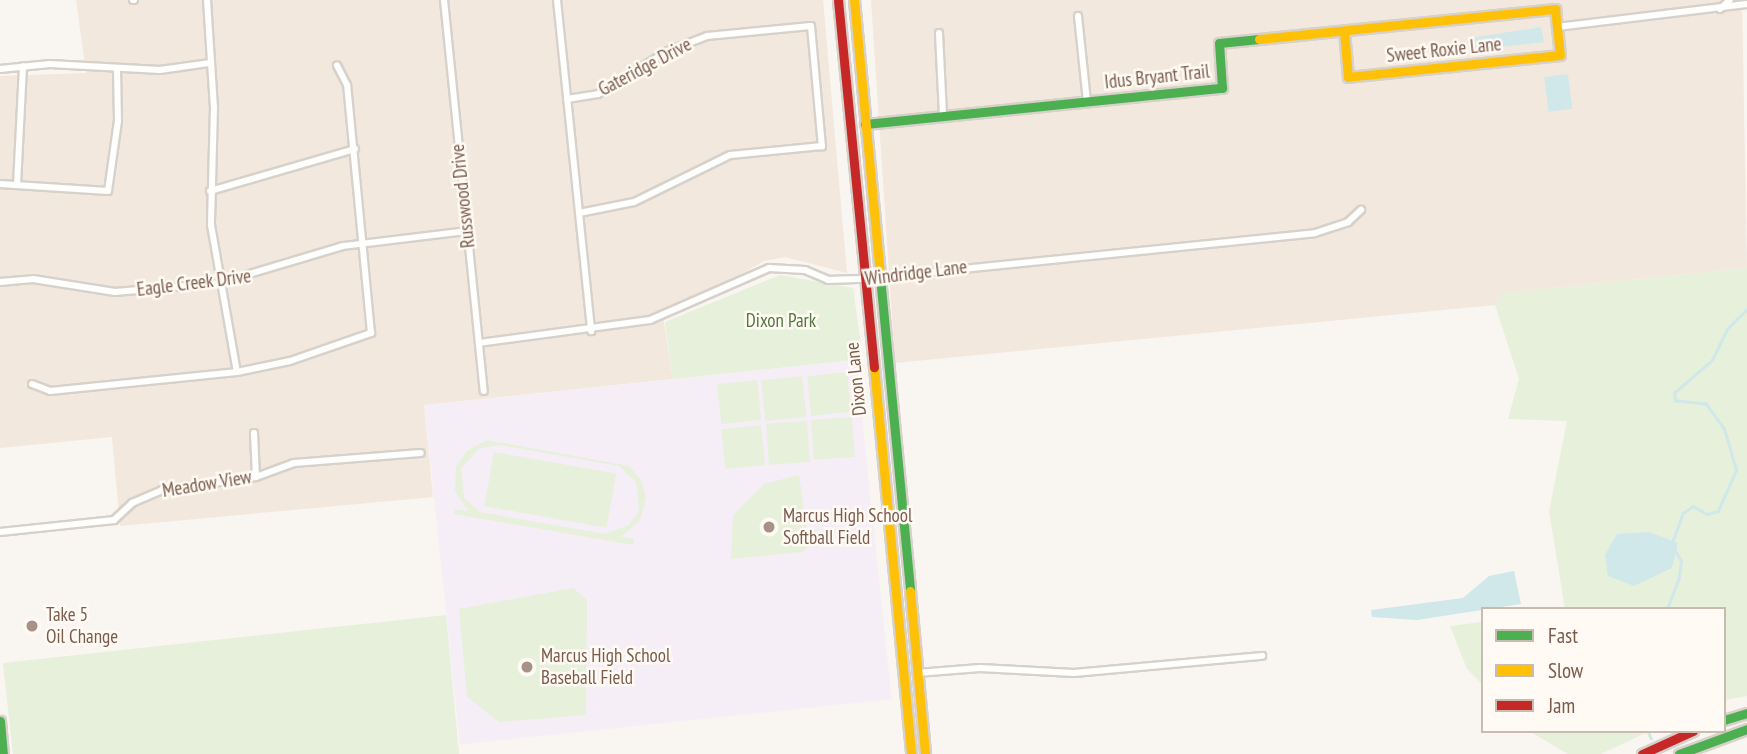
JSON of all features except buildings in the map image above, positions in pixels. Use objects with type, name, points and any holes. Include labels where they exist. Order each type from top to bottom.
[{"type":"main road","name":"Dixon Lane","points":[[838,0],[911,754]]},
{"type":"main road","name":"Dixon Lane","points":[[854,0],[925,754]]},
{"type":"main road","name":"Idus Bryant Trail","points":[[864,124],[1222,88],[1219,43],[1555,9],[1557,27]]},
{"type":"main road","name":"Sweet Roxie Lane","points":[[1344,31],[1348,77],[1560,55],[1557,27]]},
{"type":"main road","points":[[1726,719],[1747,713]]},
{"type":"main road","points":[[0,721],[4,754]]},
{"type":"main road","points":[[1679,754],[1747,729]]},
{"type":"main road","points":[[1642,754],[1689,733]]},
{"type":"street","points":[[207,0],[209,64],[214,107],[210,191],[219,283],[237,372]]},
{"type":"street","name":"Russwood Drive","points":[[444,0],[484,391]]},
{"type":"street","points":[[557,0],[591,331]]},
{"type":"street","points":[[1719,11],[1730,0]]},
{"type":"street","points":[[1557,27],[1719,11],[1747,4]]},
{"type":"street","points":[[1078,16],[1087,102]]},
{"type":"street","name":"Gateridge Drive","points":[[567,99],[598,94],[668,51],[707,36],[811,26],[822,146],[730,155],[634,202],[579,213]]},
{"type":"street","points":[[939,33],[943,116]]},
{"type":"street","points":[[0,69],[23,66],[160,70],[209,64]]},
{"type":"street","points":[[32,384],[50,391],[237,372],[290,361],[371,333],[347,85],[337,65]]},
{"type":"street","points":[[17,185],[23,66]]},
{"type":"street","points":[[0,184],[108,191],[118,121],[117,68]]},
{"type":"street","points":[[210,191],[355,149]]},
{"type":"street","name":"Windridge Lane","points":[[479,343],[591,331],[677,311],[769,268],[805,270],[828,280],[864,279],[878,274],[1315,233],[1348,222],[1361,210]]},
{"type":"street","name":"Eagle Creek Drive","points":[[0,282],[33,279],[115,292],[219,283],[364,242],[467,231]]},
{"type":"street","points":[[254,433],[256,477]]},
{"type":"street","name":"Meadow View","points":[[0,532],[114,520],[132,503],[162,490],[256,477],[293,463],[421,453]]},
{"type":"street","points":[[917,673],[980,668],[1074,673],[1262,656]]},
{"type":"shaded area","points":[[76,0],[823,0],[847,273],[785,257],[764,261],[705,295],[662,310],[673,379],[424,405],[433,497],[120,526],[112,437],[0,448],[0,76],[86,73]]},
{"type":"shaded area","points":[[871,0],[1742,0],[1747,268],[1504,293],[1495,305],[895,363]]},
{"type":"shaded area","points":[[856,360],[892,699],[460,744],[424,405]]},
{"type":"green space","points":[[1747,268],[1747,696],[1726,700],[1726,607],[1565,607],[1549,511],[1567,421],[1508,419],[1519,379],[1495,305],[1504,293]]},
{"type":"green space","name":"Dixon Park","points":[[780,275],[853,288],[863,359],[673,379],[665,322]]},
{"type":"green space","points":[[847,372],[851,412],[811,416],[807,376]]},
{"type":"green space","points":[[802,376],[806,417],[766,421],[761,380]]},
{"type":"green space","points":[[757,380],[761,420],[721,424],[717,384]]},
{"type":"green space","points":[[852,417],[855,457],[814,460],[811,420]]},
{"type":"green space","points":[[807,421],[810,462],[769,465],[766,424]]},
{"type":"green space","points":[[761,425],[765,465],[725,469],[721,429]]},
{"type":"green space","points":[[487,440],[629,466],[641,480],[646,498],[640,520],[621,537],[634,539],[633,545],[454,514],[455,509],[468,511],[455,491],[456,467],[467,451]],"holes":[[[500,445],[619,466],[636,482],[639,511],[629,525],[605,534],[480,512],[464,498],[461,468],[480,448]]]},
{"type":"green space","points":[[494,452],[616,474],[607,528],[484,506]]},
{"type":"green space","name":"Marcus High School Softball Field","points":[[799,475],[809,547],[802,552],[731,559],[733,515],[764,484]]},
{"type":"green space","name":"Marcus High School Baseball Field","points":[[573,588],[587,600],[586,715],[499,722],[467,697],[459,609]]},
{"type":"green space","points":[[446,615],[459,754],[13,754],[3,663]]},
{"type":"green space","points":[[1481,622],[1481,683],[1467,669],[1450,626]]},
{"type":"green space","points":[[1532,733],[1646,733],[1601,754],[1568,754]]},
{"type":"water","points":[[1541,27],[1544,42],[1474,50],[1471,38]]},
{"type":"water","points":[[1568,74],[1572,109],[1548,112],[1544,77]]},
{"type":"water","points":[[1649,532],[1678,543],[1672,568],[1634,586],[1608,576],[1605,555],[1617,534]]},
{"type":"water","points":[[1514,571],[1521,604],[1481,607],[1481,610],[1417,620],[1372,617],[1371,610],[1463,598],[1489,576]]},
{"type":"waterway","points":[[1672,543],[1683,513],[1693,506],[1707,514],[1718,511],[1736,470],[1724,429],[1706,404],[1675,401],[1674,393],[1712,360],[1727,329],[1747,309]]},
{"type":"waterway","points":[[1668,607],[1679,577],[1681,561],[1674,550]]},
{"type":"waterway","points":[[1649,733],[1651,738]]},
{"type":"traffic: fast","points":[[865,124],[1222,88],[1219,43],[1259,39]]},
{"type":"traffic: fast","points":[[880,277],[910,591]]},
{"type":"traffic: fast","points":[[1726,719],[1747,713]]},
{"type":"traffic: fast","points":[[0,721],[3,754]]},
{"type":"traffic: fast","points":[[1679,754],[1747,729]]},
{"type":"traffic: slow","points":[[854,0],[880,277]]},
{"type":"traffic: slow","points":[[1259,39],[1555,9],[1560,55],[1348,77],[1344,31]]},
{"type":"traffic: slow","points":[[874,367],[911,754]]},
{"type":"traffic: slow","points":[[910,591],[925,754]]},
{"type":"traffic: jam","points":[[838,0],[874,367]]},
{"type":"traffic: jam","points":[[1642,754],[1689,733]]},
{"type":"place","name":"Marcus High School Softball Field","points":[[769,527]]},
{"type":"place","name":"Take 5 Oil Change","points":[[32,626]]},
{"type":"place","name":"Marcus High School Baseball Field","points":[[527,667]]}]
